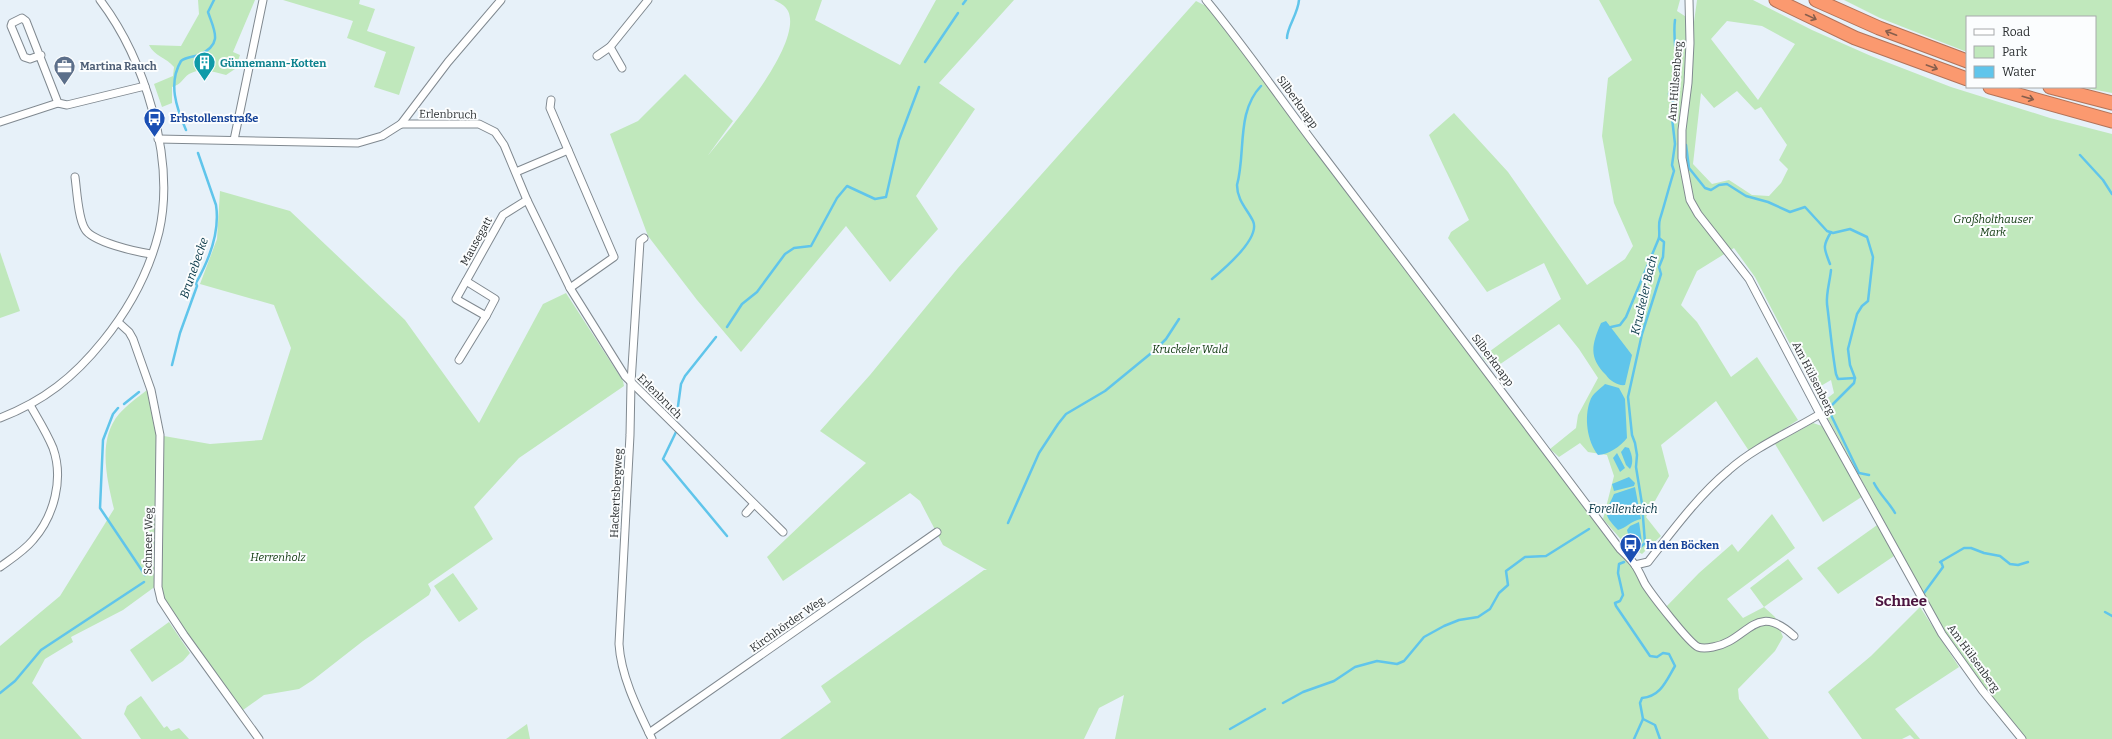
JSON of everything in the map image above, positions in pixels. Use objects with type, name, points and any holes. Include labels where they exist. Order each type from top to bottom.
[{"type":"highway","points":[[1776,0],[1855,38],[1966,79]]},
{"type":"highway","points":[[1816,0],[1878,28],[1966,61]]},
{"type":"highway","points":[[1994,88],[2112,121]]},
{"type":"highway","points":[[2054,88],[2112,103]]},
{"type":"street","points":[[0,418],[30,405],[74,375],[118,322],[141,281],[159,231],[162,207],[162,169],[158,139],[145,86],[128,43],[100,0]]},
{"type":"street","points":[[234,140],[263,0]]},
{"type":"street","points":[[158,139],[358,143],[382,136],[401,124],[501,0]]},
{"type":"street","points":[[597,56],[610,47],[648,0]]},
{"type":"street","name":"Silberknapp","points":[[1206,0],[1274,86],[1316,145],[1438,304],[1620,549],[1635,565],[1646,585],[1693,644],[1699,647],[1717,646],[1728,642],[1751,625],[1762,621],[1772,622],[1783,626],[1794,636]]},
{"type":"street","name":"Am Hülsenberg","points":[[1689,0],[1690,50],[1682,130],[1682,158],[1690,200],[1698,214],[1749,279],[1820,414],[1925,606],[1942,634],[1982,690],[2022,739]]},
{"type":"street","points":[[41,56],[30,59],[25,58],[11,26],[12,23],[22,18],[26,19],[41,56],[58,103]]},
{"type":"street","points":[[610,47],[622,68]]},
{"type":"street","points":[[0,122],[58,103],[67,105],[145,86]]},
{"type":"street","points":[[551,100],[550,108],[614,257],[570,288]]},
{"type":"street","name":"Erlenbruch","points":[[401,124],[479,124],[489,127],[500,138],[527,200],[570,288],[582,310],[631,383],[783,532]]},
{"type":"street","points":[[516,172],[568,150]]},
{"type":"street","points":[[75,177],[86,232],[94,237],[118,246],[151,254]]},
{"type":"street","name":"Mausegatt","points":[[486,316],[456,299],[503,215],[527,200]]},
{"type":"street","name":"Hackertsbergweg","points":[[642,239],[631,383],[620,655],[637,707],[651,736]]},
{"type":"street","name":"Mausegatt","points":[[459,360],[495,299],[466,281]]},
{"type":"street","name":"Schneer Weg","points":[[118,322],[129,332],[133,339],[157,411],[160,435],[158,580],[161,600],[184,635],[259,739]]},
{"type":"street","points":[[1,566],[25,549],[41,531],[51,510],[57,490],[57,468],[54,450],[30,405]]},
{"type":"street","points":[[1635,565],[1648,562],[1700,498],[1728,470],[1747,456],[1820,414]]},
{"type":"street","points":[[746,513],[754,504]]},
{"type":"street","name":"Kirchhörder Weg","points":[[651,736],[937,532]]},
{"type":"green space","points":[[198,0],[255,0],[233,52],[240,55],[235,69],[226,75],[203,70],[189,74],[180,83],[172,87],[172,103],[162,107],[154,84],[173,76],[174,67],[154,52],[149,45],[181,46],[199,14]]},
{"type":"green space","points":[[283,0],[360,0],[359,4],[375,9],[367,31],[415,47],[399,95],[374,87],[386,52],[347,38],[353,21]]},
{"type":"green space","points":[[774,0],[822,0],[815,20],[900,65],[936,0],[1014,0],[939,83],[975,109],[916,196],[938,229],[890,282],[846,226],[741,352],[697,300],[648,236],[610,134],[638,121],[685,74],[733,121],[706,158],[730,129],[760,88],[785,44],[790,26],[788,11],[784,6]]},
{"type":"green space","name":"Großholthauser Mark","points":[[1599,0],[1680,0],[1677,11],[1694,22],[1697,0],[1753,0],[1812,30],[1871,56],[1951,87],[2050,118],[2112,134],[2112,739],[2025,739],[1955,651],[1820,404],[1834,393],[1831,380],[1814,390],[1755,277],[1734,248],[1697,271],[1681,305],[1697,322],[1731,377],[1757,357],[1798,420],[1749,451],[1716,401],[1661,445],[1669,476],[1646,517],[1661,536],[1642,554],[1625,544],[1603,519],[1614,476],[1607,455],[1588,452],[1580,443],[1559,457],[1550,449],[1576,428],[1578,415],[1598,378],[1579,349],[1559,324],[1493,369],[1482,357],[1561,299],[1544,263],[1487,292],[1448,238],[1451,232],[1469,220],[1429,135],[1454,113],[1508,172],[1587,285],[1625,259],[1633,246],[1614,203],[1602,136],[1608,78],[1632,60]],"holes":[[[1727,21],[1762,26],[1795,44],[1758,100],[1711,39]],[[1737,91],[1755,110],[1761,107],[1787,145],[1779,160],[1788,169],[1781,183],[1769,196],[1752,195],[1729,180],[1712,184],[1693,164],[1701,93],[1714,108]]]},
{"type":"green space","points":[[1844,0],[2112,0],[2112,93],[2086,88],[2096,88],[2096,16],[1966,16],[1966,52],[1880,18]]},
{"type":"green space","name":"Kruckeler Wald","points":[[1196,1],[1204,5],[1206,3],[1664,609],[1699,573],[1732,544],[1738,552],[1772,514],[1795,548],[1727,599],[1743,618],[1764,607],[1775,617],[1783,637],[1775,651],[1738,689],[1739,699],[1769,739],[1115,739],[1124,695],[1099,708],[1084,739],[780,739],[831,702],[821,686],[984,570],[987,570],[943,545],[920,501],[910,493],[783,581],[767,557],[866,463],[820,431],[870,375],[958,268]]},
{"type":"green space","name":"Herrenholz","points":[[220,191],[290,211],[405,320],[479,423],[543,304],[566,293],[623,381],[624,386],[519,458],[474,507],[493,539],[428,584],[431,590],[429,595],[363,641],[299,689],[264,695],[243,710],[187,634],[165,599],[160,583],[123,610],[71,637],[73,642],[45,659],[32,683],[82,739],[0,739],[0,646],[60,596],[114,509],[107,473],[106,448],[112,424],[119,414],[147,390],[158,435],[210,444],[262,440],[291,348],[274,305],[200,284],[217,239]]},
{"type":"green space","points":[[0,252],[20,311],[0,318]]},
{"type":"green space","points":[[1813,423],[1822,426],[1863,496],[1823,522],[1775,444]]},
{"type":"green space","points":[[1880,523],[1897,554],[1838,594],[1817,568]]},
{"type":"green space","points":[[1788,559],[1803,579],[1764,607],[1750,588]]},
{"type":"green space","points":[[453,573],[478,609],[459,622],[434,586]]},
{"type":"green space","points":[[1920,607],[1959,667],[1895,709],[1920,739],[1914,739],[1910,735],[1902,739],[1862,739],[1828,692],[1871,656]]},
{"type":"green space","points":[[169,622],[190,653],[183,661],[152,682],[130,650]]},
{"type":"green space","points":[[141,696],[164,728],[167,726],[171,731],[179,728],[189,739],[141,739],[124,714],[127,706]]},
{"type":"green space","points":[[527,724],[530,739],[506,739]]},
{"type":"water","points":[[1606,321],[1632,355],[1625,385],[1614,383],[1600,368],[1594,356],[1593,350],[1595,337],[1601,323]]},
{"type":"water","points":[[1605,384],[1619,388],[1625,399],[1627,438],[1614,450],[1598,455],[1589,436],[1587,414],[1591,398]]},
{"type":"water","points":[[1625,447],[1629,448],[1632,456],[1632,464],[1630,469],[1626,465],[1621,452]]},
{"type":"water","points":[[1617,453],[1625,468],[1620,472],[1613,458]]},
{"type":"water","name":"Forellenteich","points":[[1629,477],[1635,483],[1634,486],[1614,491],[1612,484]]},
{"type":"water","name":"Forellenteich","points":[[1635,487],[1641,519],[1634,521],[1618,530],[1607,516],[1607,509],[1614,494]]},
{"type":"water","name":"Forellenteich","points":[[1639,522],[1642,542],[1634,547],[1631,546],[1627,530],[1630,526]]},
{"type":"waterway","name":"Brunebecke","points":[[186,130],[179,113],[175,95],[175,78],[181,61],[199,55],[207,51],[212,46],[215,36],[208,12],[214,0]]},
{"type":"waterway","points":[[963,4],[966,0]]},
{"type":"waterway","points":[[1287,38],[1287,34],[1297,10],[1299,0]]},
{"type":"waterway","points":[[925,62],[958,13]]},
{"type":"waterway","name":"Kruckeler Bach","points":[[1636,551],[1645,543],[1642,504],[1636,467],[1637,455],[1632,435],[1628,397],[1642,334],[1661,274],[1659,267],[1663,257],[1664,242],[1659,238],[1659,221],[1674,171],[1672,165],[1675,144],[1672,118],[1676,108],[1669,94],[1676,83],[1675,20]]},
{"type":"waterway","points":[[1212,279],[1240,253],[1252,236],[1254,228],[1253,221],[1243,204],[1237,190],[1237,185],[1240,173],[1245,120],[1253,96],[1261,86]]},
{"type":"waterway","points":[[727,327],[742,304],[757,292],[785,254],[794,248],[811,246],[837,198],[847,186],[875,199],[886,197],[899,140],[919,87]]},
{"type":"waterway","points":[[1686,145],[1689,168],[1705,188],[1711,190],[1719,185],[1727,184],[1746,196],[1768,202],[1790,212],[1805,207],[1827,231],[1833,233],[1850,229],[1867,237],[1873,257],[1868,301],[1862,306],[1857,314],[1848,349],[1850,365],[1855,378],[1854,383],[1831,406],[1831,415],[1859,473],[1869,475]]},
{"type":"waterway","name":"Brunebecke","points":[[172,365],[180,333],[197,286],[196,283],[209,255],[215,235],[217,215],[216,205],[198,153]]},
{"type":"waterway","points":[[2080,155],[2103,180],[2112,194]]},
{"type":"waterway","points":[[1830,264],[1826,254],[1825,244],[1831,232]]},
{"type":"waterway","points":[[1611,327],[1620,325],[1626,317],[1659,238]]},
{"type":"waterway","points":[[1831,270],[1827,304],[1836,374],[1838,379],[1855,378]]},
{"type":"waterway","points":[[1008,523],[1039,453],[1066,414],[1105,391],[1155,350],[1166,339],[1179,319]]},
{"type":"waterway","points":[[676,421],[681,384],[685,376],[716,337]]},
{"type":"waterway","name":"Brunebecke","points":[[124,404],[139,392]]},
{"type":"waterway","name":"Brunebecke","points":[[118,408],[113,414],[103,440],[100,508],[145,575]]},
{"type":"waterway","points":[[676,432],[663,459],[727,536]]},
{"type":"waterway","points":[[1874,483],[1895,513]]},
{"type":"waterway","points":[[1283,703],[1303,692],[1334,681],[1355,667],[1377,661],[1397,664],[1404,661],[1424,637],[1459,620],[1478,617],[1490,609],[1499,593],[1508,585],[1506,571],[1525,557],[1546,556],[1589,529]]},
{"type":"waterway","points":[[1940,562],[1964,548],[1971,548],[1984,553],[2000,556],[2010,564],[2018,565],[2028,562]]},
{"type":"waterway","name":"Kruckeler Bach","points":[[1624,562],[1619,564],[1618,573],[1623,595],[1620,601],[1615,603],[1616,606],[1650,656],[1657,657],[1663,653],[1669,654],[1675,666],[1662,687],[1649,697],[1642,698],[1640,703],[1643,719],[1655,725],[1660,739]]},
{"type":"waterway","points":[[1924,593],[1943,567],[1941,562]]},
{"type":"waterway","points":[[0,693],[15,681],[41,650],[144,582]]},
{"type":"waterway","points":[[2105,612],[2112,616]]},
{"type":"waterway","points":[[1230,729],[1265,709]]},
{"type":"waterway","points":[[1634,739],[1643,719]]},
{"type":"place","name":"Günnemann-Kotten","points":[[205,82]]},
{"type":"place","name":"Martina Rauch","points":[[65,86]]},
{"type":"place","name":"Erbstollenstraße","points":[[154,138]]},
{"type":"place","name":"In den Böcken","points":[[1631,564]]},
{"type":"district","name":"Schnee","points":[[1901,601]]}]
